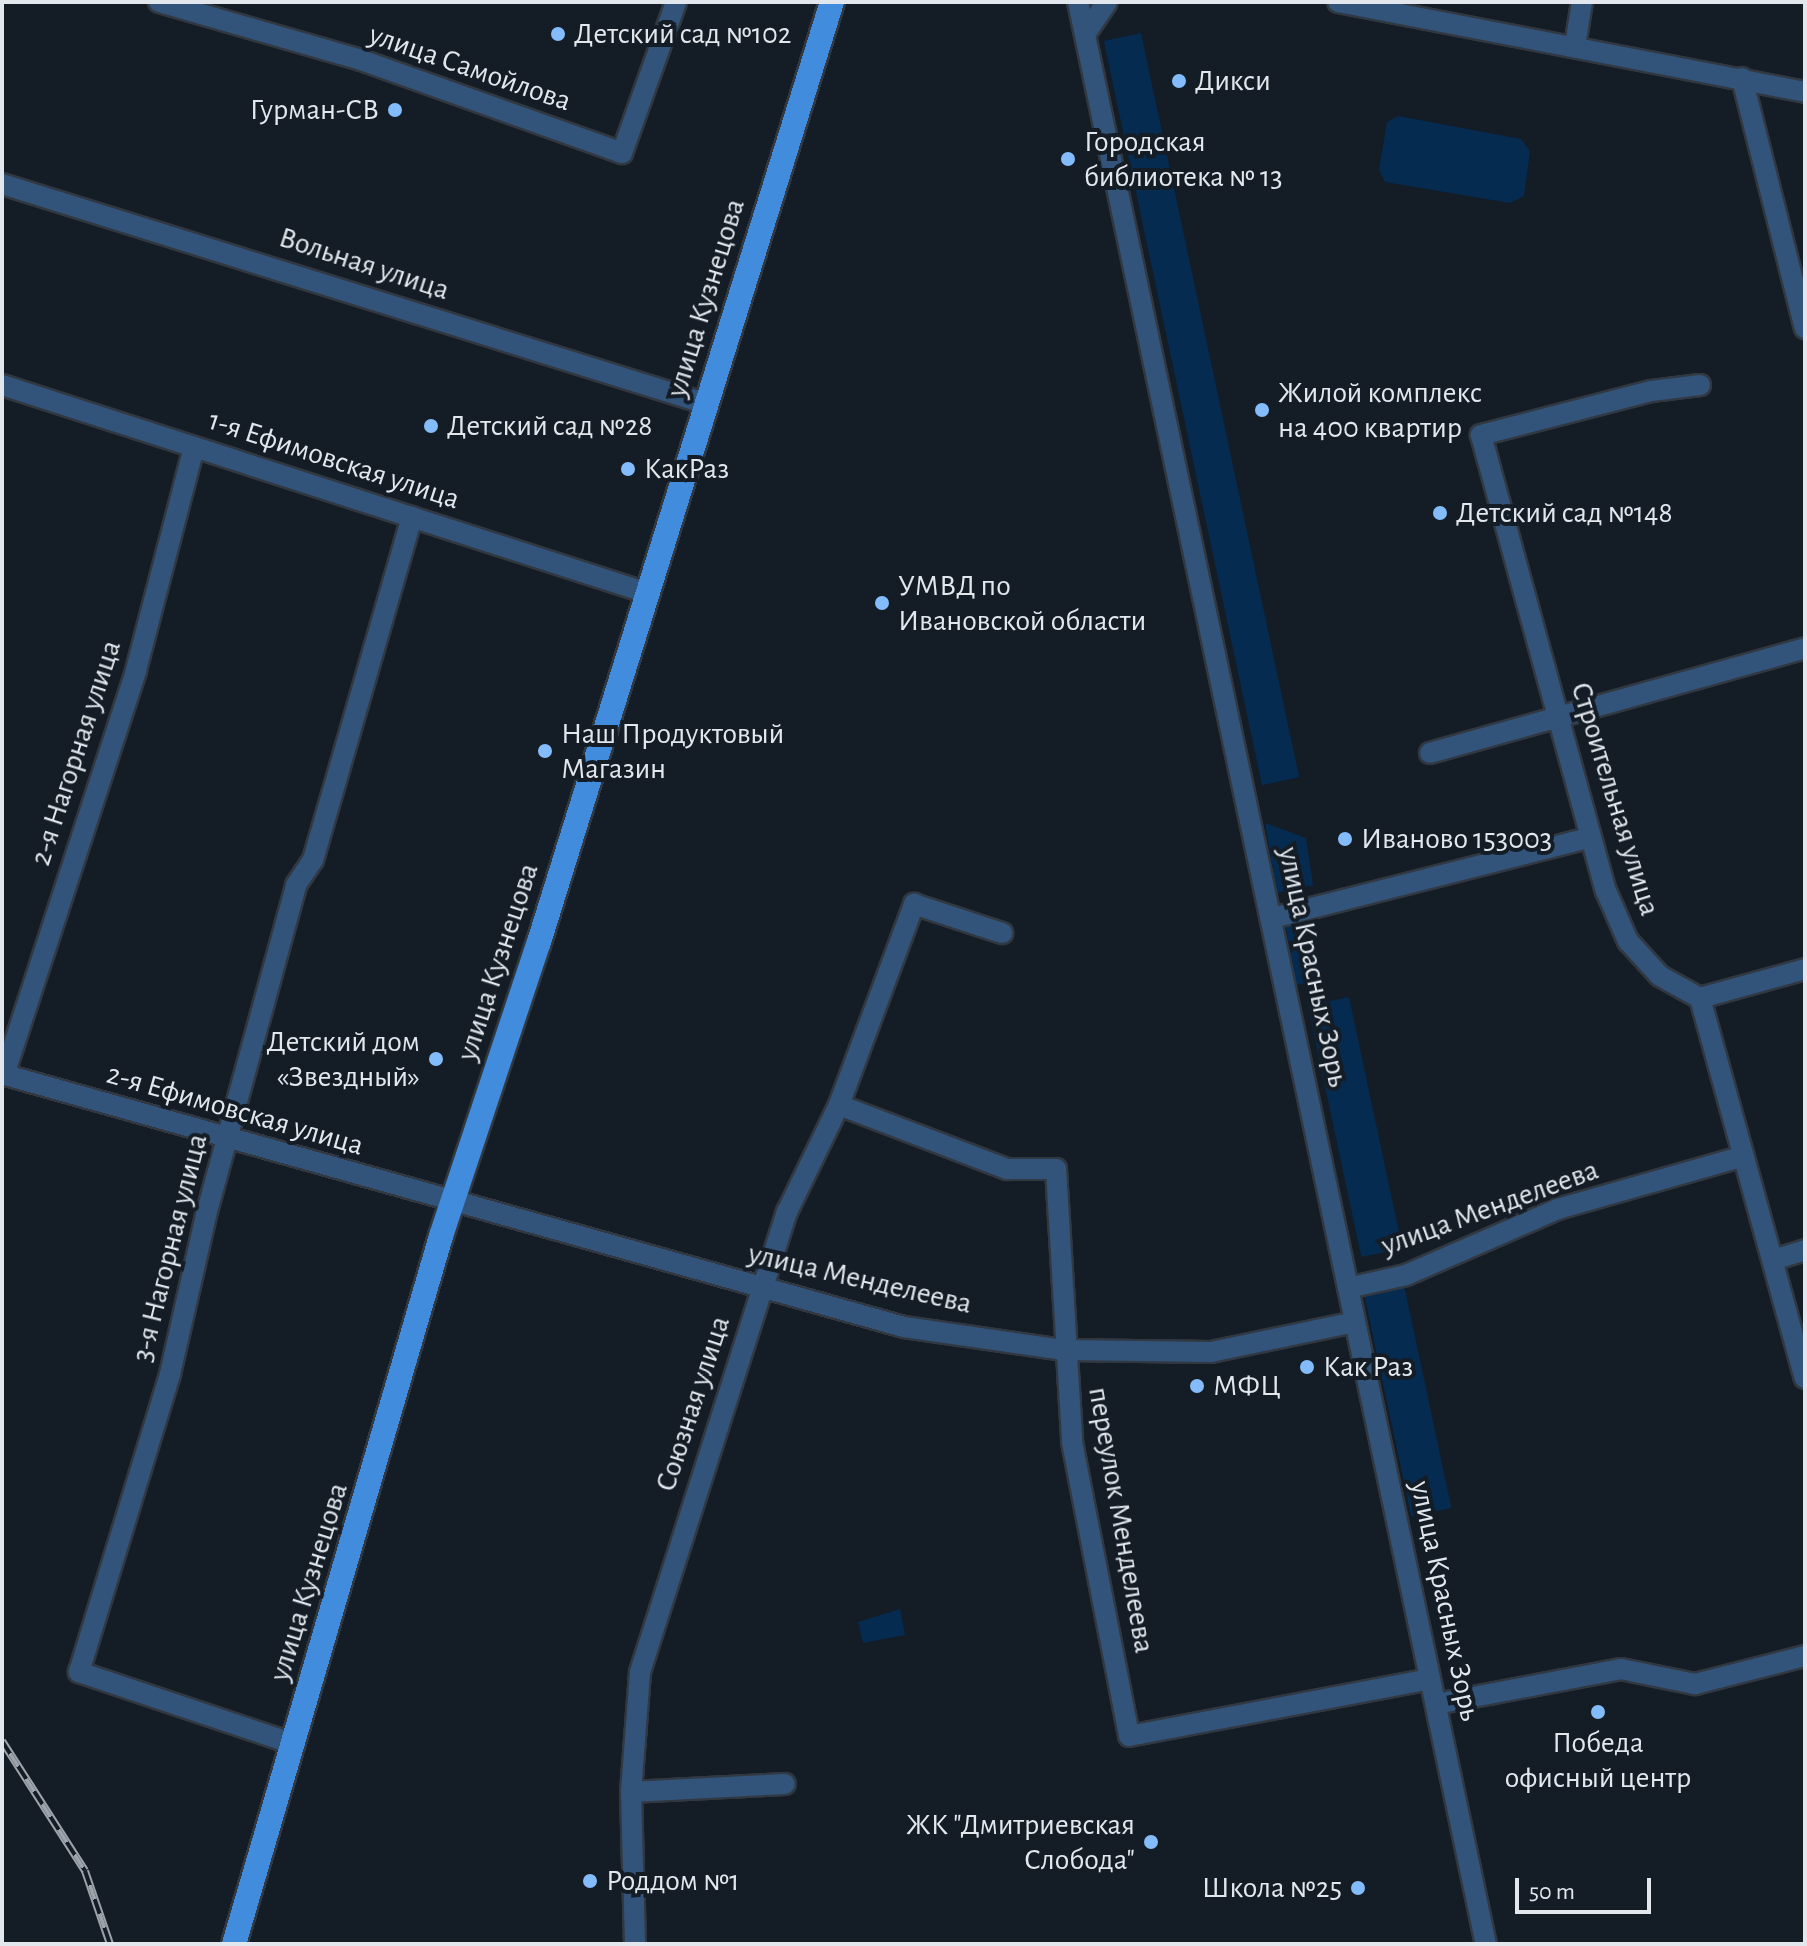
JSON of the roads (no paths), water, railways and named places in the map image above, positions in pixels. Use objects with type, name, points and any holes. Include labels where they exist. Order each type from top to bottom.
[{"type":"main road","name":"улица Кузнецова","points":[[234,1944],[452,1203],[832,2]]},
{"type":"street","name":"улица Самойлова","points":[[159,2],[361,60],[622,153],[676,2]]},
{"type":"street","name":"улица Красных Зорь","points":[[1078,2],[1486,1944]]},
{"type":"street","points":[[1086,33],[1107,2]]},
{"type":"street","points":[[1338,2],[1805,92]]},
{"type":"street","points":[[1575,46],[1582,2]]},
{"type":"street","points":[[1742,78],[1805,328]]},
{"type":"street","name":"Вольная улица","points":[[2,184],[707,404]]},
{"type":"street","name":"1-я Ефимовская улица","points":[[2,385],[647,593]]},
{"type":"street","name":"Строительная улица","points":[[1700,385],[1651,391],[1481,435],[1589,838],[1628,941],[1660,976],[1700,998]]},
{"type":"street","name":"2-я Нагорная улица","points":[[3,1075],[136,670],[194,447]]},
{"type":"street","name":"3-я Нагорная улица","points":[[294,1744],[79,1672],[170,1374],[228,1139],[296,885],[313,860],[412,517]]},
{"type":"street","points":[[1430,753],[1805,648]]},
{"type":"street","points":[[1272,918],[1589,838]]},
{"type":"street","name":"Союзная улица","points":[[635,1944],[631,1792],[640,1672],[787,1212],[839,1105],[914,904],[1002,933]]},
{"type":"street","points":[[1805,969],[1700,998],[1805,1378]]},
{"type":"street","name":"2-я Ефимовская улица","points":[[3,1075],[452,1203]]},
{"type":"street","name":"переулок Менделеева","points":[[839,1105],[1007,1169],[1056,1169],[1064,1350],[1072,1442],[1129,1736],[1430,1679]]},
{"type":"street","name":"улица Менделеева","points":[[1348,1288],[1406,1275],[1558,1209],[1744,1156]]},
{"type":"street","name":"улица Менделеева","points":[[452,1203],[904,1327],[1064,1350],[1211,1352],[1355,1322]]},
{"type":"street","points":[[1773,1260],[1805,1250]]},
{"type":"street","points":[[1436,1704],[1621,1669],[1695,1684],[1805,1656]]},
{"type":"street","points":[[631,1792],[785,1784]]},
{"type":"railway","points":[[2,1741],[85,1871],[110,1944]]},
{"type":"place","name":"Детский сад №102","points":[[558,34]]},
{"type":"place","name":"Дикси","points":[[1179,81]]},
{"type":"place","name":"Гурман-СВ","points":[[395,110]]},
{"type":"place","name":"Городская библиотека № 13","points":[[1068,159]]},
{"type":"place","name":"Жилой комплекс на 400 квартир","points":[[1262,410]]},
{"type":"place","name":"Детский сад №28","points":[[431,426]]},
{"type":"place","name":"КакРаз","points":[[628,469]]},
{"type":"place","name":"Детский сад №148","points":[[1440,513]]},
{"type":"place","name":"УМВД по Ивановской области","points":[[882,603]]},
{"type":"place","name":"Наш Продуктовый Магазин","points":[[545,751]]},
{"type":"place","name":"Иваново 153003","points":[[1345,839]]},
{"type":"place","name":"Детский дом «Звездный»","points":[[436,1059]]},
{"type":"place","name":"Как Раз","points":[[1307,1367]]},
{"type":"place","name":"МФЦ","points":[[1197,1386]]},
{"type":"place","name":"Победа офисный центр","points":[[1598,1712]]},
{"type":"place","name":"ЖК \"Дмитриевская Слобода\"","points":[[1151,1842]]},
{"type":"place","name":"Роддом №1","points":[[590,1881]]},
{"type":"place","name":"Школа №25","points":[[1358,1888]]}]
